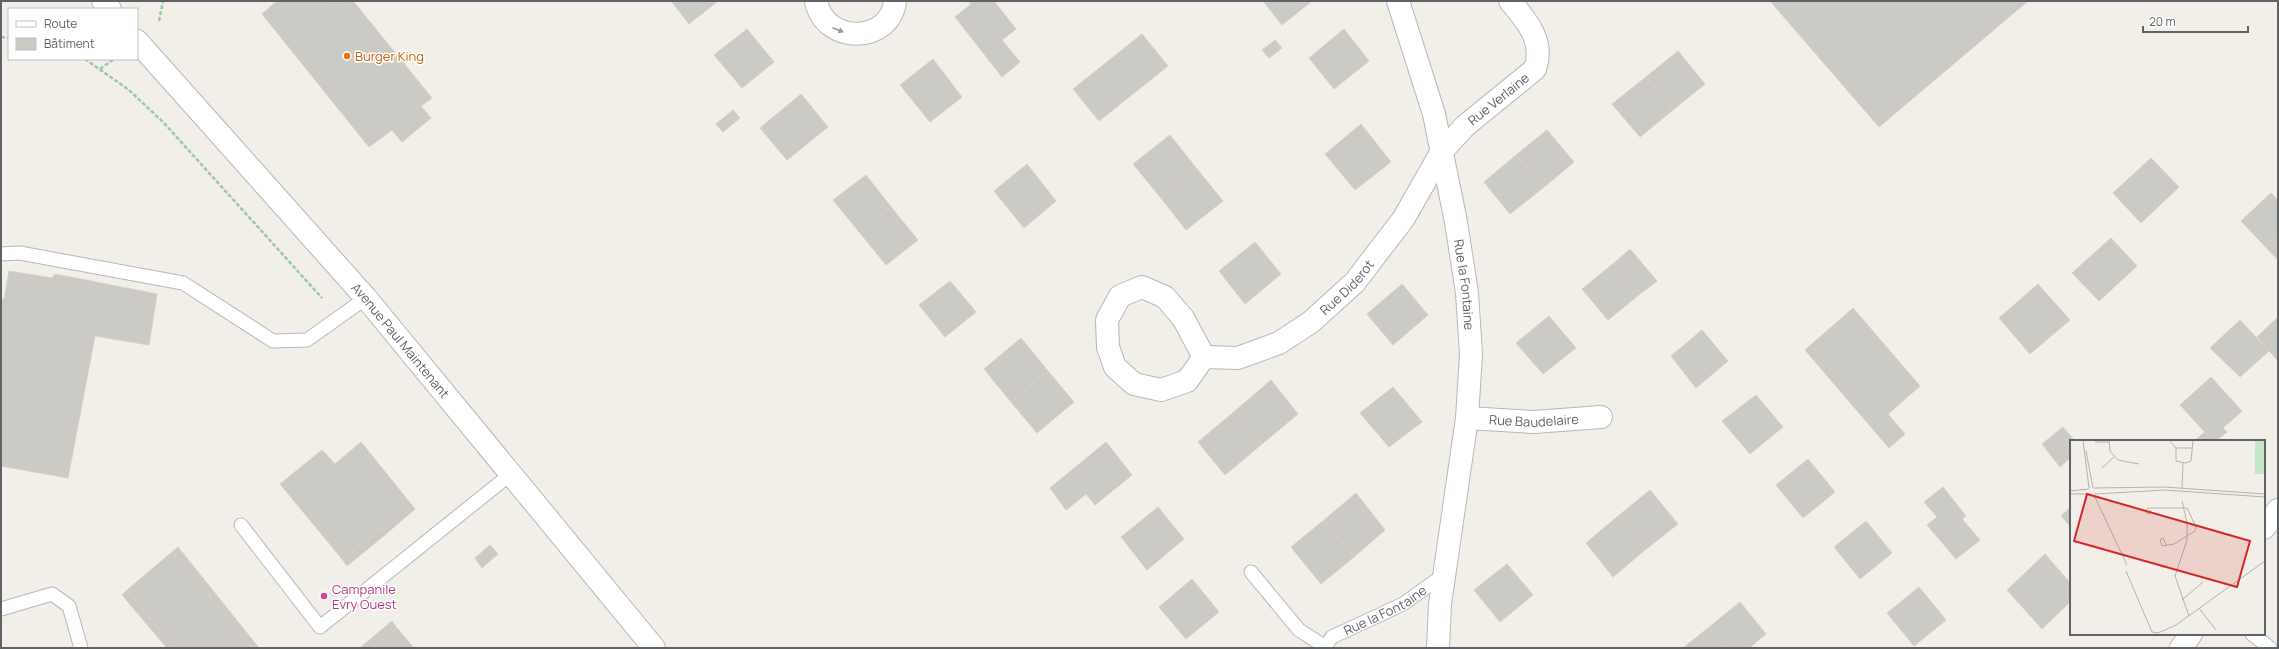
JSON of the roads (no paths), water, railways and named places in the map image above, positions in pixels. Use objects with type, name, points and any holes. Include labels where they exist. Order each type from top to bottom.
[{"type":"street","points":[[816,1],[818,13],[834,30],[857,35],[880,27],[894,9],[895,1]]},
{"type":"street","name":"Rue la Fontaine","points":[[1398,1],[1423,73],[1442,151],[1456,222],[1466,293],[1471,354],[1467,418],[1445,574],[1438,648]]},
{"type":"street","name":"Rue Verlaine","points":[[1442,151],[1465,126],[1535,69],[1539,59],[1536,38],[1528,23],[1510,1]]},
{"type":"street","name":"Avenue Paul Maintenant","points":[[138,41],[366,298],[512,473],[654,648]]},
{"type":"street","name":"Rue Diderot","points":[[1204,357],[1238,358],[1279,343],[1311,322],[1355,282],[1404,218],[1442,151]]},
{"type":"street","points":[[1142,287],[1165,297],[1170,302],[1183,318],[1204,357],[1187,381],[1161,390],[1134,384],[1115,367],[1108,346],[1107,320],[1120,296],[1142,287]]},
{"type":"street","name":"Rue Baudelaire","points":[[1467,418],[1534,422],[1601,417]]},
{"type":"street","points":[[2265,527],[2278,510]]},
{"type":"street","points":[[2181,648],[2190,635]]},
{"type":"lane","points":[[1,254],[20,253],[183,283],[273,341],[307,340],[340,318],[366,298]]},
{"type":"lane","points":[[241,525],[320,627],[512,473]]},
{"type":"lane","name":"Rue la Fontaine","points":[[1251,572],[1299,630],[1324,647],[1332,637],[1404,604],[1445,574]]},
{"type":"lane","points":[[1,609],[52,594],[69,606],[81,648]]},
{"type":"lane","points":[[2253,635],[2270,648]]},
{"type":"place","name":"Burger King","points":[[347,56]]},
{"type":"place","name":"Campanile Evry Ouest","points":[[324,596]]}]
